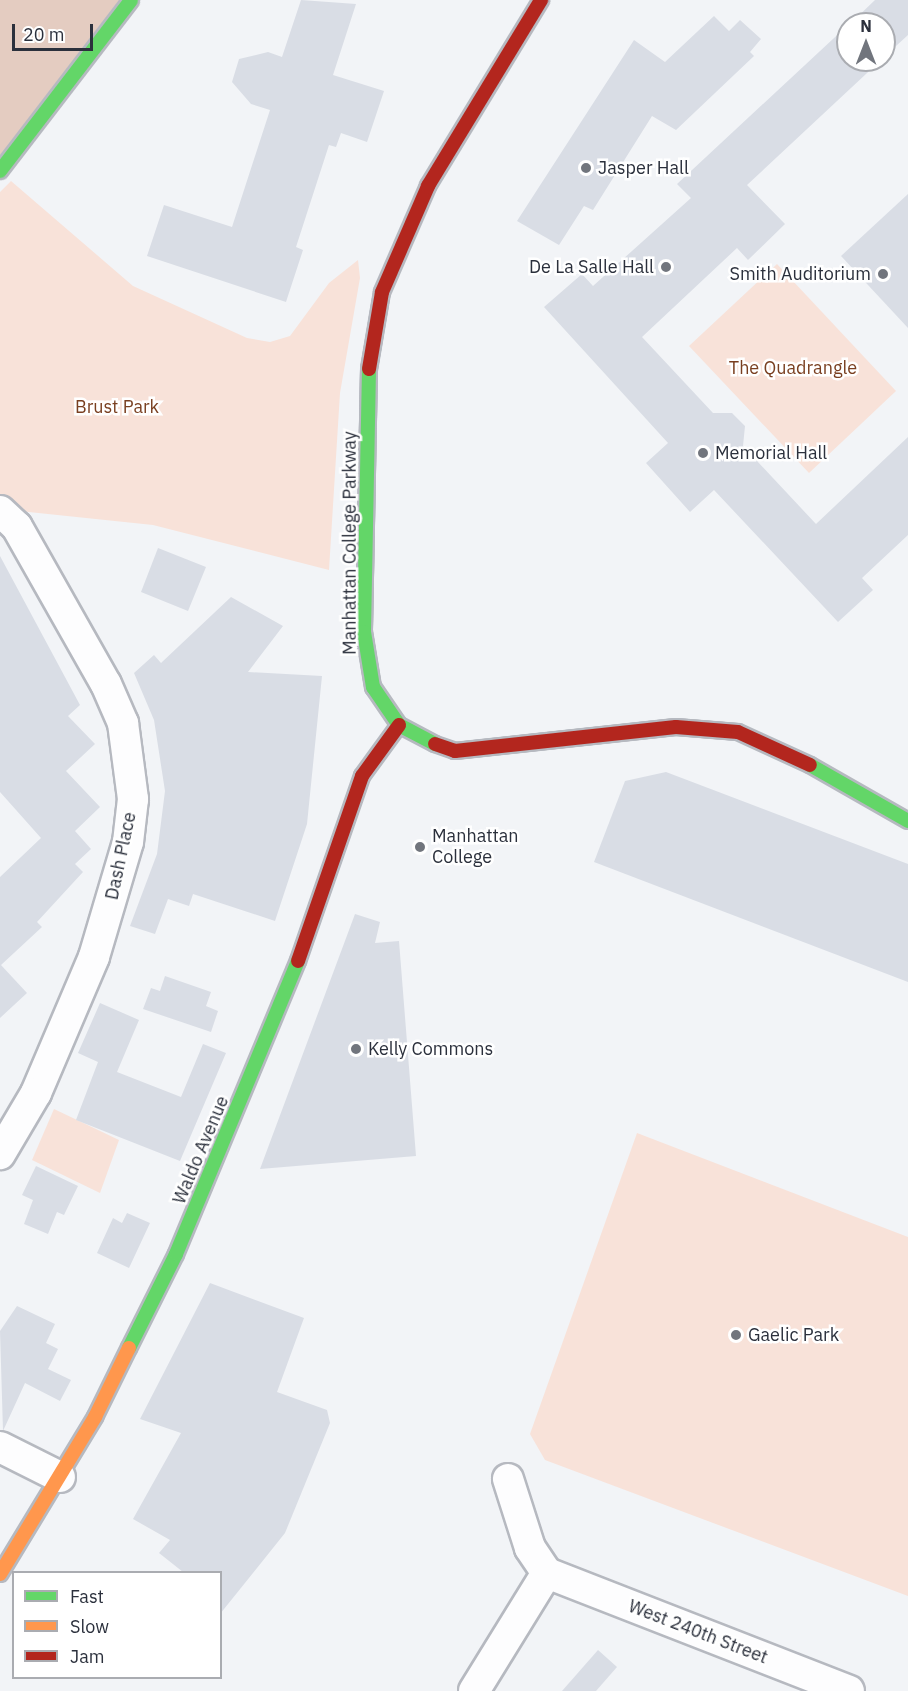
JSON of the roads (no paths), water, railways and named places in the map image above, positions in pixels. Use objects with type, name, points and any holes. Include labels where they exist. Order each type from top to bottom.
[{"type":"street","points":[[0,171],[131,0]]},
{"type":"street","name":"Manhattan College Parkway","points":[[541,0],[417,207],[396,249],[377,312],[369,370],[364,646],[374,687],[399,725],[415,737],[455,751],[676,727],[723,729],[763,740],[908,821]]},
{"type":"street","name":"Dash Place","points":[[0,1154],[36,1093],[94,957],[128,842],[133,799],[123,723],[9,519]]},
{"type":"street","name":"Waldo Avenue","points":[[0,1574],[60,1477],[176,1254],[283,1004],[362,776],[399,725]]},
{"type":"street","points":[[0,1447],[60,1477]]},
{"type":"street","points":[[474,1691],[547,1573],[530,1548],[508,1479]]},
{"type":"street","name":"West 240th Street","points":[[547,1573],[849,1691]]},
{"type":"place","name":"Jasper Hall","points":[[586,168]]},
{"type":"place","name":"De La Salle Hall","points":[[666,267]]},
{"type":"place","name":"Smith Auditorium","points":[[883,274]]},
{"type":"place","name":"Memorial Hall","points":[[703,453]]},
{"type":"place","name":"Manhattan College","points":[[420,847]]},
{"type":"place","name":"Kelly Commons","points":[[356,1049]]},
{"type":"place","name":"Gaelic Park","points":[[736,1335]]},
{"type":"park label","name":"The Quadrangle","points":[[793,368]]},
{"type":"park label","name":"Brust Park","points":[[117,407]]}]
